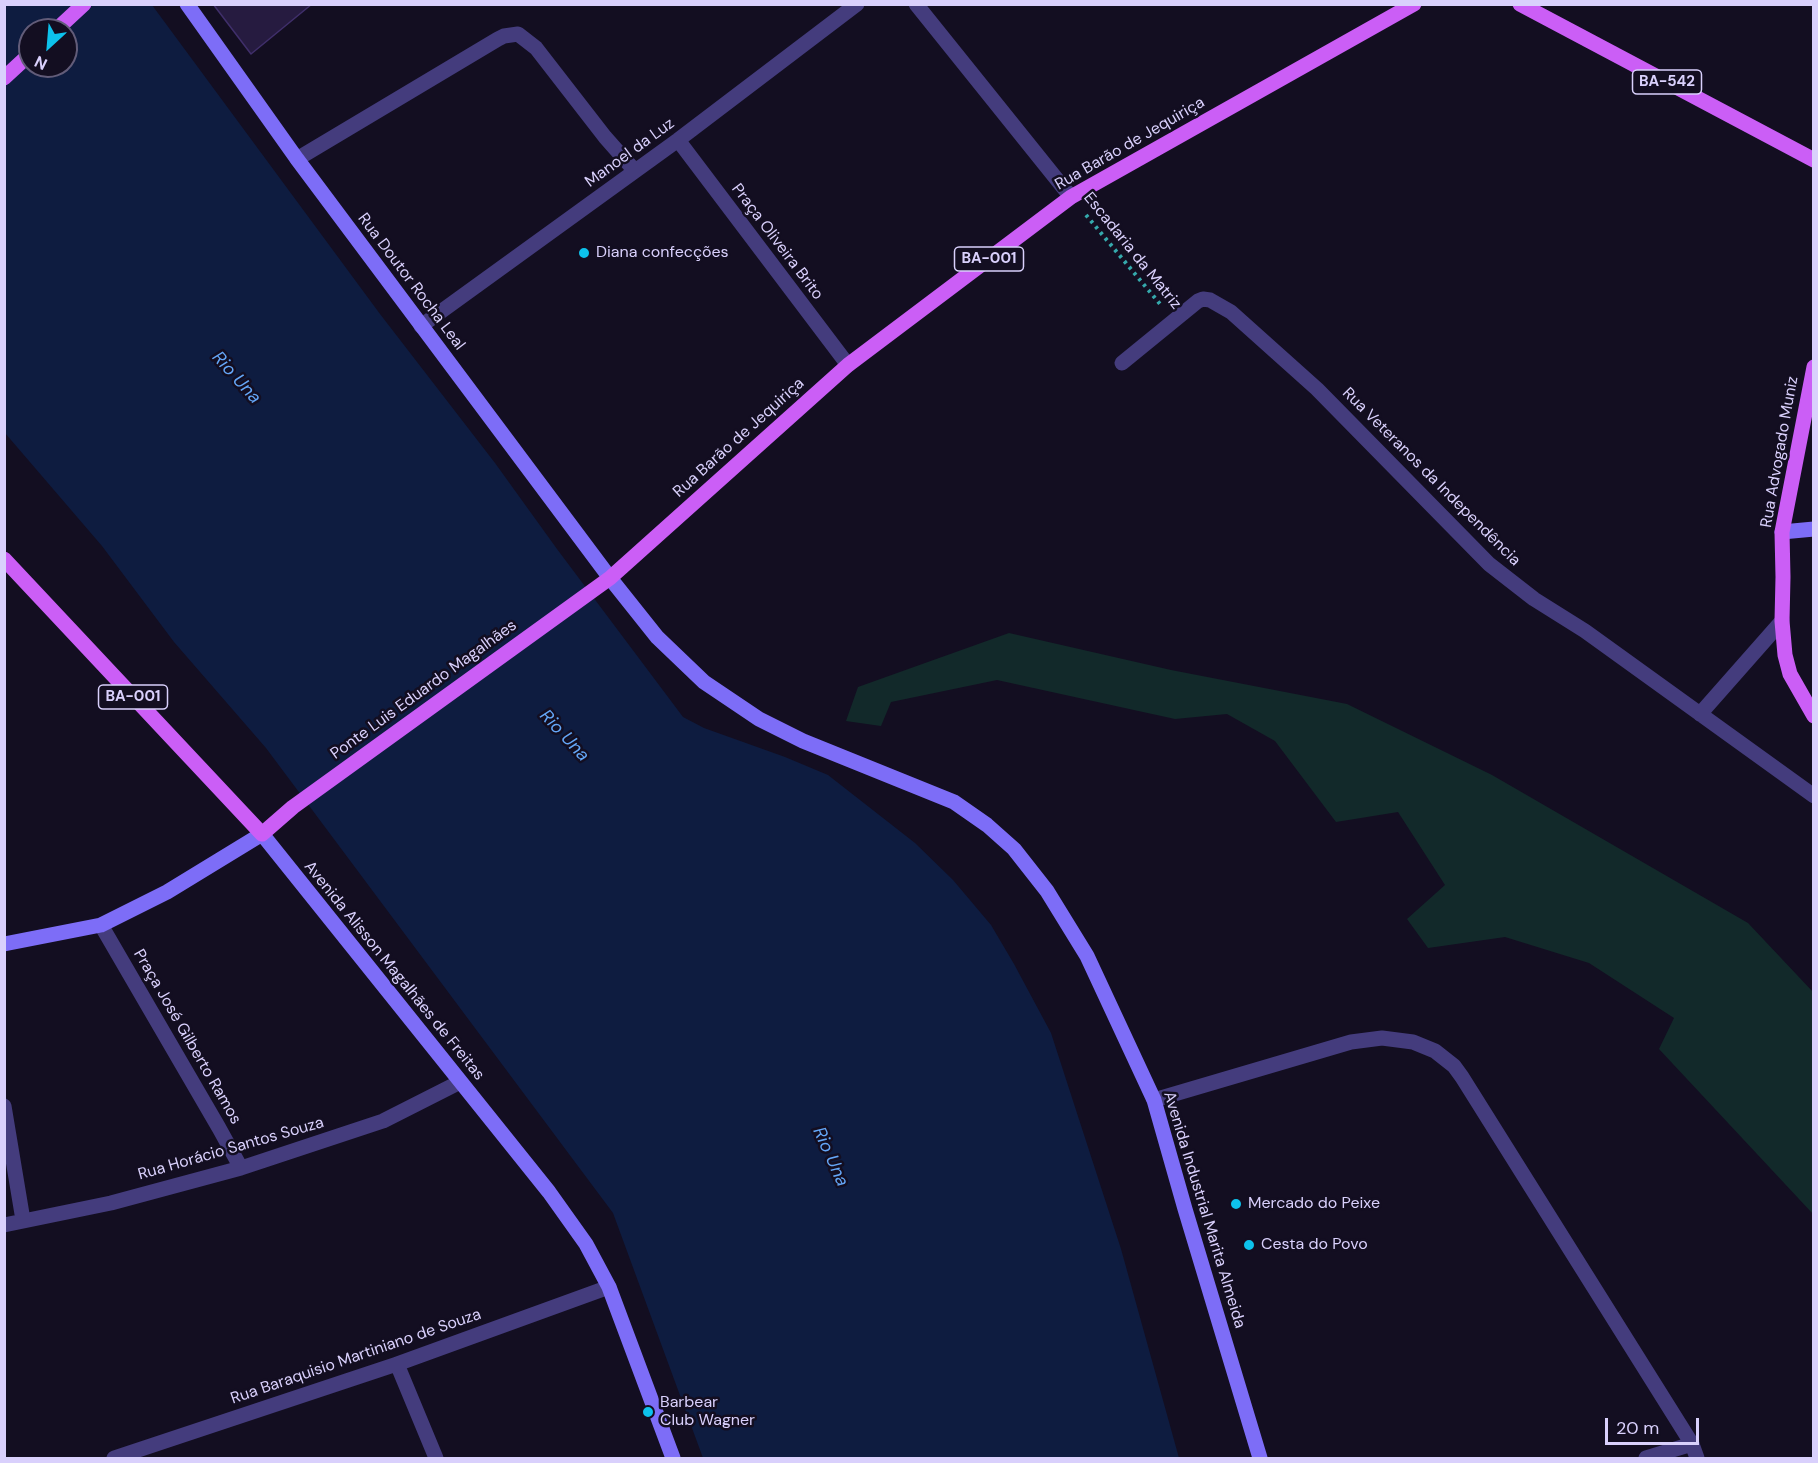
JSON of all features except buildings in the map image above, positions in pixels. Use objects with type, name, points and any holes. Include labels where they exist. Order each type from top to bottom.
[{"type":"main road","points":[[69,18],[84,4]]},
{"type":"main road","name":"Rua Barão de Jequiriça","points":[[610,578],[848,364],[1071,197],[1414,4]]},
{"type":"main road","name":"BA-542","points":[[1520,4],[1814,160]]},
{"type":"main road","points":[[4,78],[18,65]]},
{"type":"main road","name":"Rua Advogado Muniz","points":[[1814,367],[1782,532],[1784,577],[1782,621],[1785,655],[1790,674],[1814,716]]},
{"type":"main road","name":"Avenida Alisson Magalhães de Freitas","points":[[4,559],[262,834]]},
{"type":"main road","name":"Ponte Luis Eduardo Magalhães","points":[[262,834],[293,807],[610,578]]},
{"type":"street","name":"Rua Doutor Rocha Leal","points":[[187,4],[297,159],[610,578]]},
{"type":"street","name":"Manoel da Luz","points":[[421,326],[678,140],[857,4]]},
{"type":"street","points":[[916,4],[1071,197]]},
{"type":"street","points":[[297,159],[498,39],[518,34],[536,48],[635,171]]},
{"type":"street","name":"Praça Oliveira Brito","points":[[678,140],[848,364]]},
{"type":"street","name":"Rua Veteranos da Independência","points":[[1122,363],[1198,301],[1210,300],[1231,312],[1317,389],[1489,564],[1534,599],[1586,631],[1814,796]]},
{"type":"street","points":[[1782,532],[1814,529]]},
{"type":"street","name":"Avenida Industrial Marita Almeida","points":[[610,578],[657,638],[704,682],[759,719],[813,745],[954,802],[987,825],[1014,849],[1047,891],[1087,956],[1154,1100],[1260,1458]]},
{"type":"street","points":[[1700,714],[1782,621]]},
{"type":"street","points":[[4,944],[101,925],[167,892],[262,834]]},
{"type":"street","name":"Avenida Alisson Magalhães de Freitas","points":[[262,834],[549,1192],[586,1244],[609,1287],[673,1458]]},
{"type":"street","name":"Praça José Gilberto Ramos","points":[[101,925],[241,1168]]},
{"type":"street","points":[[1154,1100],[1351,1042],[1382,1038],[1413,1042],[1435,1051],[1454,1066],[1462,1077],[1695,1451],[1646,1458]]},
{"type":"street","name":"Rua Horácio Santos Souza","points":[[4,1225],[111,1203],[241,1168],[383,1121],[460,1082]]},
{"type":"street","points":[[4,1106],[23,1220]]},
{"type":"street","name":"Rua Baraquisio Martiniano de Souza","points":[[114,1458],[397,1364],[609,1287]]},
{"type":"street","points":[[397,1364],[436,1458]]},
{"type":"path","name":"Escadaria da Matriz","points":[[1071,197],[1174,321]]},
{"type":"green space","points":[[1009,633],[1171,670],[1347,704],[1492,775],[1748,923],[1813,992],[1813,1214],[1659,1049],[1674,1018],[1589,963],[1505,937],[1428,948],[1407,919],[1445,885],[1398,812],[1336,822],[1275,741],[1227,714],[1175,719],[997,680],[891,702],[881,726],[846,721],[858,687]]},
{"type":"water","name":"Rio Una","points":[[4,5],[152,5],[380,314],[495,463],[683,717],[704,728],[828,775],[915,843],[953,880],[991,925],[1051,1033],[1121,1249],[1179,1458],[703,1458],[613,1213],[266,748],[174,642],[102,546],[5,433]]},
{"type":"place","name":"Diana confecções","points":[[584,253]]},
{"type":"place","name":"Mercado do Peixe","points":[[1236,1204]]},
{"type":"place","name":"Cesta do Povo","points":[[1249,1245]]},
{"type":"place","name":"Barbear Club Wagner","points":[[648,1412]]}]
